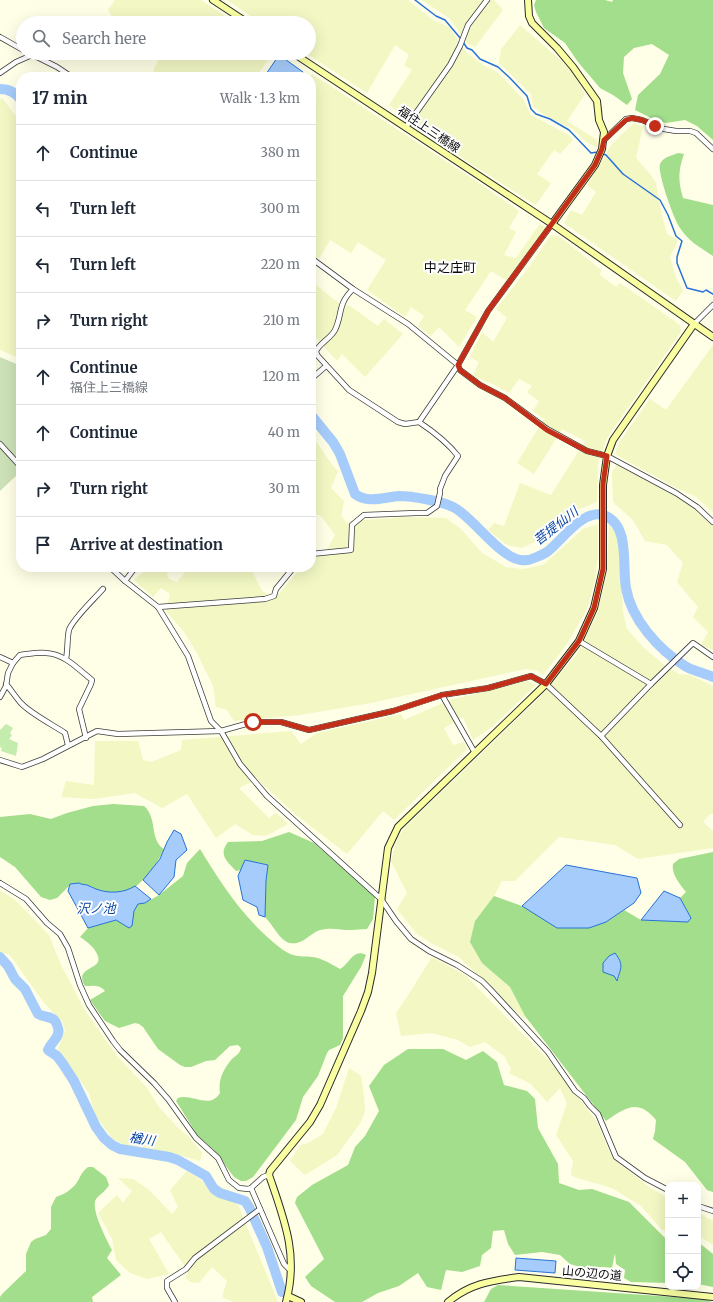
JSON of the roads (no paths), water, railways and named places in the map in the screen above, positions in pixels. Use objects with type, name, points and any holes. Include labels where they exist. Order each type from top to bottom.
[{"type":"street","points":[[213,0],[237,16]]},
{"type":"street","points":[[406,127],[450,65],[460,46],[468,25],[487,0]]},
{"type":"street","points":[[419,422],[458,365],[488,311],[595,165],[602,149],[604,132],[599,120],[597,101],[568,60],[532,23],[529,16],[528,0]]},
{"type":"street","points":[[0,37],[16,46]]},
{"type":"street","points":[[0,73],[20,60]]},
{"type":"street","points":[[42,60],[64,72]]},
{"type":"street","name":"福住上三橋線","points":[[304,60],[552,224],[713,336]]},
{"type":"street","points":[[604,140],[626,120],[632,118],[642,120],[664,129],[676,131],[690,130],[696,133],[713,149]]},
{"type":"street","points":[[316,262],[353,289],[408,324],[458,365],[460,370],[480,385],[505,398],[547,430],[587,451],[607,456],[676,493],[698,507],[713,522]]},
{"type":"street","points":[[316,554],[351,550],[352,525],[364,515],[427,513],[437,506],[440,489],[445,476],[458,456],[436,433],[419,422],[405,424],[398,422],[349,390],[326,366],[316,351],[318,347],[334,332],[343,301],[353,289]]},
{"type":"street","points":[[301,1302],[287,1299],[291,1271],[291,1250],[287,1226],[269,1175],[274,1164],[310,1122],[320,1105],[368,992],[372,974],[388,848],[398,827],[546,684],[579,641],[594,608],[603,569],[603,484],[607,456],[614,440],[694,324],[713,305]]},
{"type":"street","points":[[316,375],[326,366]]},
{"type":"street","points":[[0,444],[16,462]]},
{"type":"street","points":[[115,572],[124,582],[158,607],[188,656],[211,721],[221,731],[240,764],[267,796],[381,899],[396,921],[412,939],[429,951],[457,965],[482,981],[548,1052],[575,1091],[584,1098],[598,1114],[616,1157],[645,1178],[665,1188]]},
{"type":"street","points":[[124,582],[132,572]]},
{"type":"street","points":[[158,607],[265,599],[274,596],[276,589],[290,572]]},
{"type":"street","points":[[66,658],[69,630],[74,622],[103,589]]},
{"type":"street","points":[[579,641],[651,684]]},
{"type":"street","points":[[601,736],[693,643],[713,657]]},
{"type":"street","points":[[0,697],[6,684],[8,673],[13,663],[20,655],[45,652],[66,658],[92,680],[79,709],[86,738]]},
{"type":"street","points":[[0,657],[13,663]]},
{"type":"street","points":[[0,760],[22,767],[86,738],[97,731],[118,734],[221,731],[253,722],[281,722],[309,730],[393,711],[442,695],[488,688],[531,676],[546,684],[601,736],[680,825]]},
{"type":"street","points":[[6,684],[27,709],[65,733],[68,745]]},
{"type":"street","points":[[442,695],[475,753]]},
{"type":"street","points":[[0,883],[26,899],[46,923],[60,934],[68,948],[80,985],[89,1005],[120,1050],[154,1083],[178,1112],[196,1138],[218,1158],[229,1180],[243,1190],[251,1188],[263,1177],[269,1175]]},
{"type":"street","points":[[251,1188],[284,1264],[291,1271]]},
{"type":"street","points":[[701,1207],[713,1211]]},
{"type":"street","points":[[175,1302],[167,1288],[167,1281],[182,1272],[201,1253],[260,1209]]},
{"type":"street","name":"山の辺の道","points":[[448,1302],[470,1288],[489,1281],[519,1278],[713,1297]]},
{"type":"water","points":[[276,60],[286,60],[303,72],[267,72]]},
{"type":"water","name":"沢ノ池","points":[[174,830],[181,834],[187,850],[176,860],[174,877],[159,895],[143,880],[160,859]]},
{"type":"water","points":[[245,860],[268,865],[265,917],[259,915],[257,907],[243,900],[238,876]]},
{"type":"water","points":[[566,865],[637,878],[641,893],[634,903],[606,922],[589,928],[557,928],[522,906]]},
{"type":"water","name":"沢ノ池","points":[[79,883],[101,891],[111,892],[126,890],[135,886],[151,899],[145,903],[138,904],[134,911],[132,926],[129,928],[116,920],[88,928],[68,891],[70,884]]},
{"type":"water","points":[[664,891],[680,898],[691,918],[688,922],[641,920]]},
{"type":"water","points":[[615,953],[621,963],[617,981],[614,976],[603,972],[603,963],[609,956]]},
{"type":"water","points":[[516,1258],[556,1261],[555,1273],[515,1270]]},
{"type":"waterway","points":[[415,0],[436,16],[445,20],[461,39]]},
{"type":"waterway","points":[[463,42],[467,48],[472,50],[480,59],[498,67],[510,78],[527,96],[531,109],[536,114],[550,119],[569,130],[591,153],[598,152]]},
{"type":"waterway","name":"菩提仙川","points":[[0,89],[16,94]]},
{"type":"waterway","points":[[603,154],[606,155],[623,174],[660,200],[668,215],[676,236],[682,241],[677,257],[677,263],[687,288],[703,292],[706,290],[713,294]]},
{"type":"waterway","name":"菩提仙川","points":[[316,421],[333,442],[340,454],[355,494],[365,499],[399,496],[411,497],[434,501],[453,507],[470,520],[499,548],[518,560],[529,560],[547,552],[574,526],[590,516],[598,514],[606,516],[614,521],[619,529],[624,548],[625,579],[629,600],[640,622],[656,642],[675,659],[688,668],[713,677]]},
{"type":"waterway","name":"楢川","points":[[0,957],[8,966],[15,979],[25,989],[38,1014],[51,1018],[56,1022],[59,1031],[57,1037],[48,1050],[57,1056],[74,1081],[96,1127],[104,1138],[112,1145],[120,1149],[169,1157],[178,1160],[206,1176],[214,1189],[220,1193],[245,1201],[267,1247],[282,1292]]},
{"type":"district","name":"中之庄町","points":[[450,267]]}]
